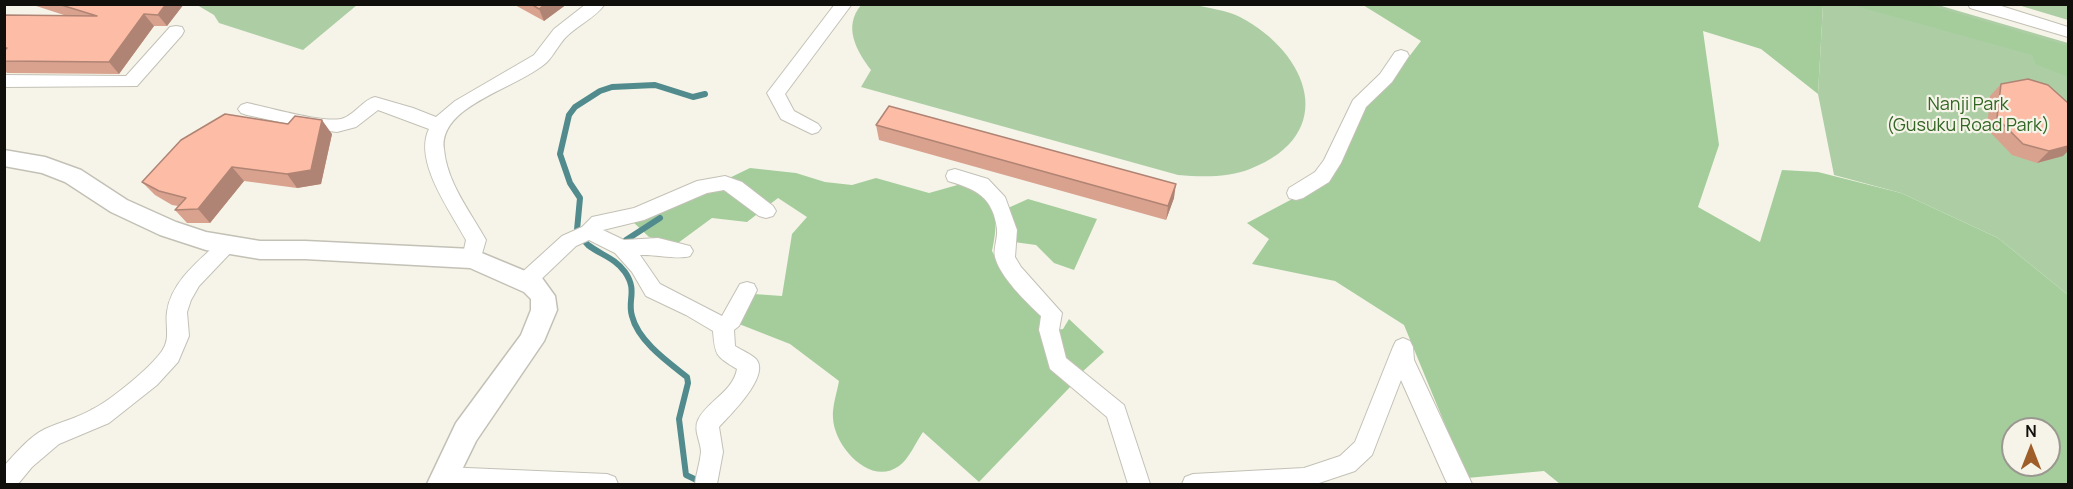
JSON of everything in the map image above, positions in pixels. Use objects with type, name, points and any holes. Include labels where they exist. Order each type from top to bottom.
[{"type":"main road","points":[[4,158],[45,165],[72,176],[119,206],[168,229],[203,240],[260,250],[306,250],[472,259],[533,285],[543,296],[544,310],[531,341],[466,432],[442,481]]},
{"type":"street","points":[[472,259],[476,240],[439,174],[434,147],[436,132],[460,105],[540,59],[560,33],[597,4]]},
{"type":"street","points":[[812,128],[787,115],[776,93],[844,4]]},
{"type":"street","points":[[1976,4],[2068,32]]},
{"type":"street","points":[[4,81],[130,82],[176,31]]},
{"type":"street","points":[[1296,193],[1322,177],[1332,164],[1359,104],[1386,78],[1401,56]]},
{"type":"street","points":[[247,110],[343,126],[361,117],[375,103],[407,112],[440,126]]},
{"type":"street","points":[[955,176],[981,184],[998,202],[1007,230],[1005,257],[1014,273],[1035,298],[1052,313],[1049,330],[1057,363],[1116,412],[1139,484]]},
{"type":"street","points":[[526,281],[598,222],[637,215],[704,186],[725,183],[735,187],[766,211]]},
{"type":"street","points":[[582,236],[622,248],[658,246],[683,251]]},
{"type":"street","points":[[4,484],[24,460],[51,437],[101,416],[149,379],[171,356],[179,336],[177,312],[181,299],[192,280],[228,245]]},
{"type":"street","points":[[622,248],[639,267],[654,290],[723,327]]},
{"type":"street","points":[[723,327],[732,320],[747,290]]},
{"type":"street","points":[[707,477],[712,452],[707,424],[741,387],[748,374],[748,365],[725,351],[723,327]]},
{"type":"street","points":[[1193,484],[1304,478],[1347,465],[1364,448],[1403,347],[1403,360],[1454,474],[1461,484]]},
{"type":"street","points":[[442,481],[607,484]]},
{"type":"green space","points":[[1192,4],[1223,11],[1240,17],[1264,32],[1283,51],[1297,72],[1305,93],[1305,115],[1296,136],[1278,154],[1250,169],[1223,175],[1178,175],[861,87],[871,70],[856,46],[852,30],[856,13],[861,5]]},
{"type":"green space","points":[[197,5],[357,5],[303,50],[219,23],[214,15]]},
{"type":"green space","points":[[1363,5],[1823,5],[1818,94],[1761,49],[1703,31],[1719,145],[1698,207],[1760,242],[1782,170],[1818,172],[1901,193],[1998,238],[2068,295],[2068,484],[1560,484],[1544,471],[1467,478],[1404,325],[1335,281],[1252,264],[1269,239],[1247,223],[1328,180],[1364,106],[1392,79],[1421,41]]},
{"type":"green space","name":"Nanji Park (Gusuku Road Park)","points":[[1823,5],[1938,5],[2068,43],[2068,295],[1998,238],[1901,193],[1834,175],[1818,94]]},
{"type":"green space","points":[[1852,5],[1929,5],[2068,46],[2068,77],[2035,64],[2032,55]]},
{"type":"green space","points":[[2018,5],[2068,5],[2068,20]]},
{"type":"green space","points":[[750,168],[796,173],[825,182],[852,185],[876,178],[929,193],[961,184],[982,196],[988,203],[995,218],[992,251],[1008,279],[1043,317],[1072,385],[979,482],[923,432],[909,455],[899,466],[888,471],[877,471],[866,467],[847,451],[835,429],[833,409],[839,381],[790,344],[739,324],[754,294],[782,296],[792,234],[807,217],[778,198],[747,222],[712,218],[678,243],[649,237],[632,221],[671,206]]},
{"type":"green space","points":[[1028,199],[1097,219],[1074,270],[1054,263],[1036,245],[1014,242],[1008,208]]},
{"type":"green space","points":[[1069,319],[1104,352],[1081,373],[1065,360],[1056,330],[1063,329]]},
{"type":"building","points":[[58,4],[166,4],[158,15],[144,14],[109,62],[4,61],[4,51],[7,48],[4,48],[4,15],[97,16]]},
{"type":"building","points":[[531,4],[545,4],[539,9]]},
{"type":"building","points":[[2028,79],[2048,85],[2068,103],[2068,146],[2049,151],[2023,144],[1997,118],[2001,84]]},
{"type":"building","points":[[889,106],[1176,184],[1168,206],[876,125]]},
{"type":"building","points":[[225,114],[288,124],[295,116],[322,120],[311,170],[287,174],[232,167],[198,209],[175,210],[186,198],[159,191],[142,182],[181,140]]},
{"type":"waterway","points":[[705,94],[693,97],[655,85],[612,87],[600,91],[575,107],[569,115],[560,154],[570,183],[580,198],[577,230],[588,245],[612,260],[625,272],[632,290],[632,316],[640,334],[671,365],[687,377],[688,383],[679,419],[686,475],[705,484]]},
{"type":"waterway","points":[[626,240],[660,218]]}]
